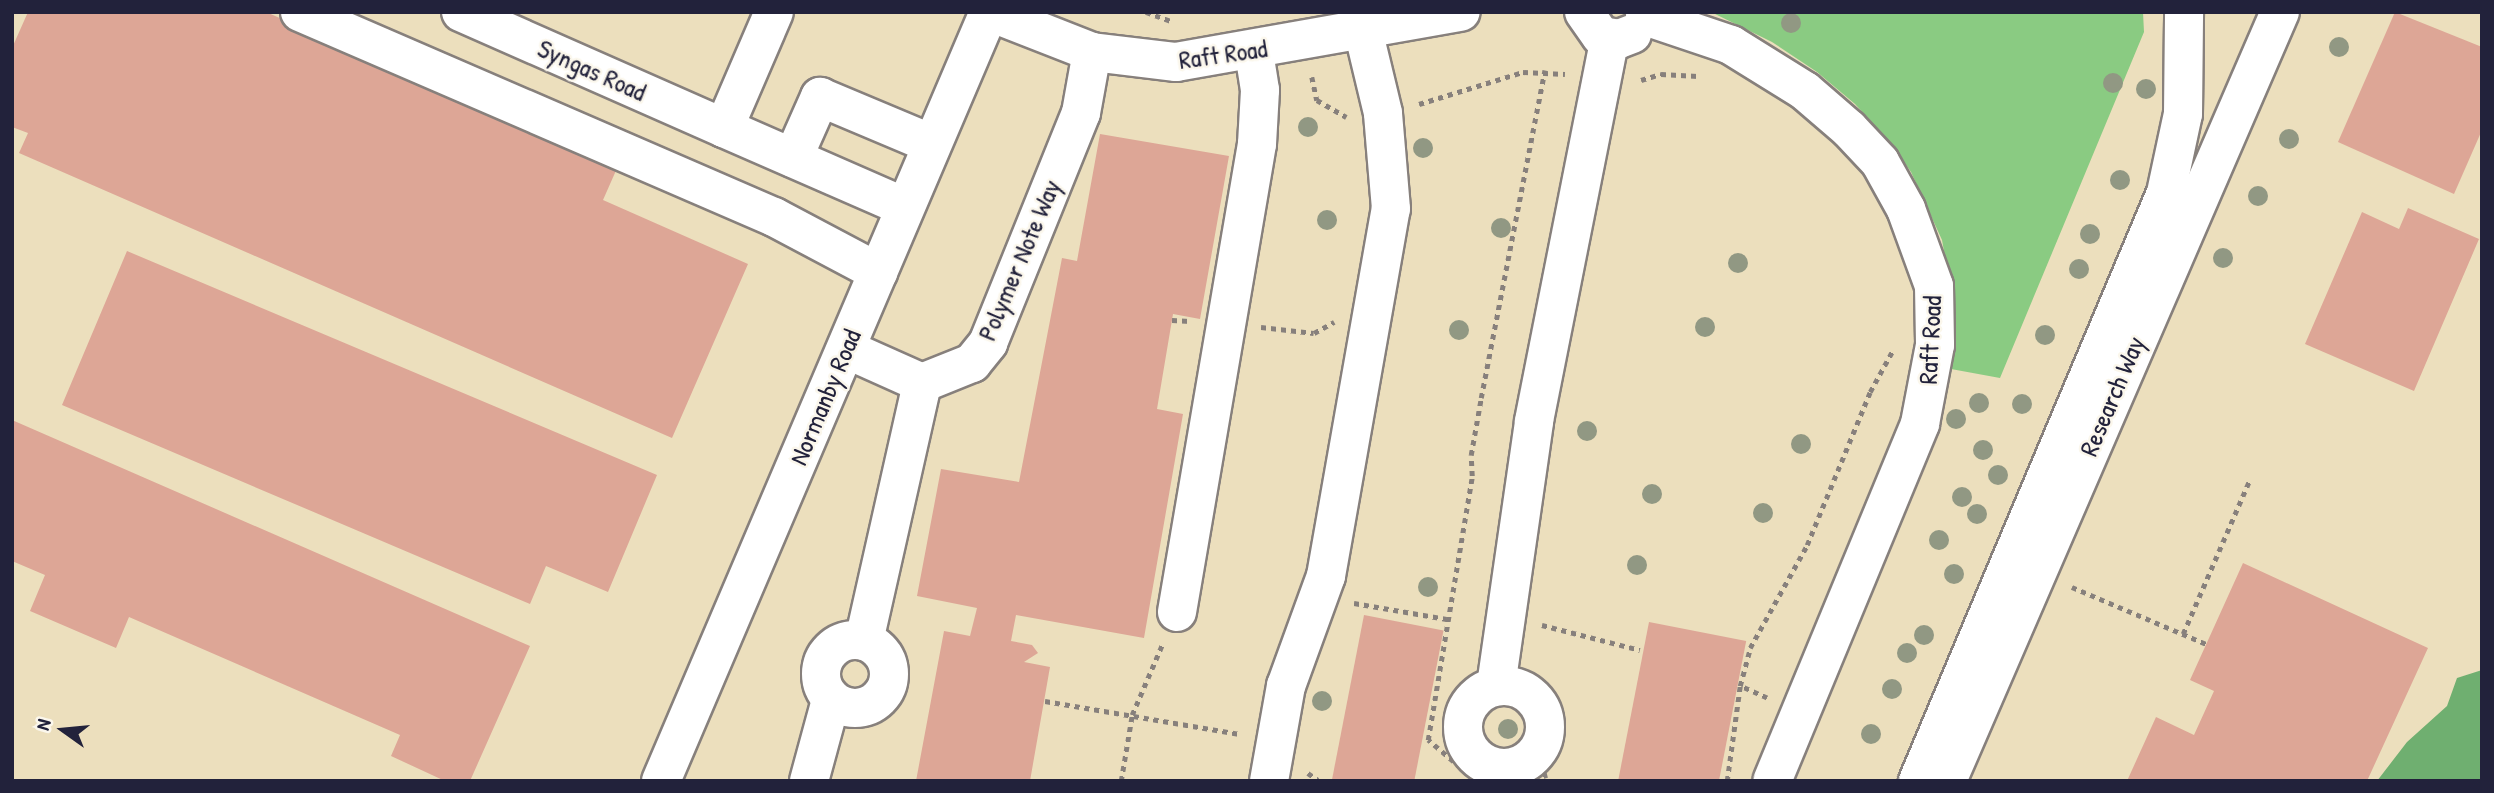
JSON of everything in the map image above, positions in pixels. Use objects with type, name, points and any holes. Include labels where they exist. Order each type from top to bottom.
[{"type":"street","points":[[300,12],[774,217],[878,272]]},
{"type":"street","name":"Syngas Road","points":[[461,12],[905,207]]},
{"type":"street","points":[[724,128],[774,12]]},
{"type":"street","name":"Normanby Road","points":[[662,781],[990,12]]},
{"type":"street","name":"Raft Road","points":[[990,12],[1092,52],[1176,62],[1254,51],[1461,12]]},
{"type":"street","name":"Research Way","points":[[2045,519],[2166,193],[2183,114],[2184,12]]},
{"type":"street","name":"Research Way","points":[[1917,781],[1953,732],[2045,519],[2280,12]]},
{"type":"street","name":"Raft Road","points":[[1597,25],[1628,36],[1646,14],[1731,45],[1805,91],[1849,129],[1880,162],[1906,209],[1934,286],[1935,345],[1920,424],[1772,781]]},
{"type":"street","points":[[1496,686],[1534,421],[1601,83],[1597,25]]},
{"type":"street","points":[[1272,765],[1286,686],[1319,597],[1391,209],[1383,113],[1363,30]]},
{"type":"street","points":[[1177,612],[1257,144],[1260,90],[1254,51]]},
{"type":"street","name":"Polymer Note Way","points":[[922,383],[972,362],[988,343],[1081,113],[1092,52]]},
{"type":"street","points":[[793,158],[820,97],[932,144]]},
{"type":"street","points":[[846,349],[922,383],[863,641]]},
{"type":"street","points":[[863,641],[875,646],[888,665],[886,688],[870,705],[853,709],[831,700],[820,679],[825,656],[844,642],[863,641]]},
{"type":"street","points":[[1496,686],[1510,686],[1535,699],[1546,731],[1534,757],[1496,778],[1470,752],[1462,726],[1473,699],[1496,686]]},
{"type":"street","points":[[809,781],[831,700]]},
{"type":"street","name":"Research Way","points":[[1947,781],[1953,732]]},
{"type":"path","points":[[1146,12],[1180,22]]},
{"type":"path","points":[[1304,42],[1317,100],[1331,112],[1350,119],[1490,85],[1523,72],[1545,70],[1618,87],[1661,74],[1704,77]]},
{"type":"path","points":[[1545,70],[1487,384],[1481,398],[1428,740],[1496,778],[1547,775]]},
{"type":"path","points":[[1172,320],[1314,333],[1345,316]]},
{"type":"path","points":[[1727,781],[1740,687],[1750,648],[1807,545],[1896,342]]},
{"type":"path","points":[[2183,634],[2250,479]]},
{"type":"path","points":[[2068,585],[2206,644]]},
{"type":"path","points":[[1319,597],[1447,619]]},
{"type":"path","points":[[1121,781],[1132,715],[1177,612]]},
{"type":"path","points":[[1507,617],[1640,650]]},
{"type":"path","points":[[1740,687],[1800,713]]},
{"type":"path","points":[[1045,701],[1256,736],[1272,765],[1318,780]]},
{"type":"green space","points":[[1711,12],[2143,12],[2144,32],[2000,378],[1951,369],[1954,306],[1942,240],[1911,172],[1889,141],[1855,104],[1817,72],[1772,42]]},
{"type":"green space","points":[[2482,670],[2482,781],[2377,781],[2407,742],[2447,706],[2457,678]]},
{"type":"building","points":[[28,12],[266,12],[618,166],[603,200],[748,264],[672,438],[19,153],[28,133],[12,127],[12,48]]},
{"type":"building","points":[[2395,12],[2482,47],[2482,130],[2454,194],[2338,142]]},
{"type":"building","points":[[1100,134],[1229,156],[1200,319],[1173,314],[1157,409],[1183,414],[1144,638],[1016,615],[1011,641],[1032,645],[1038,653],[1024,662],[1050,667],[1030,781],[916,781],[944,631],[970,636],[977,608],[917,596],[941,469],[1019,482],[1062,258],[1077,261]]},
{"type":"building","points":[[2408,208],[2479,239],[2414,391],[2305,344],[2362,212],[2399,229]]},
{"type":"building","points":[[127,251],[657,475],[608,592],[546,566],[530,604],[62,405]]},
{"type":"building","points":[[12,420],[530,646],[470,781],[445,781],[391,756],[400,735],[129,617],[116,648],[30,611],[45,575],[12,561]]},
{"type":"building","points":[[2243,563],[2428,648],[2367,781],[2127,781],[2156,717],[2194,735],[2214,691],[2190,680]]},
{"type":"building","points":[[1364,615],[1444,630],[1414,781],[1332,781]]},
{"type":"building","points":[[1649,622],[1746,641],[1719,781],[1618,780]]}]
